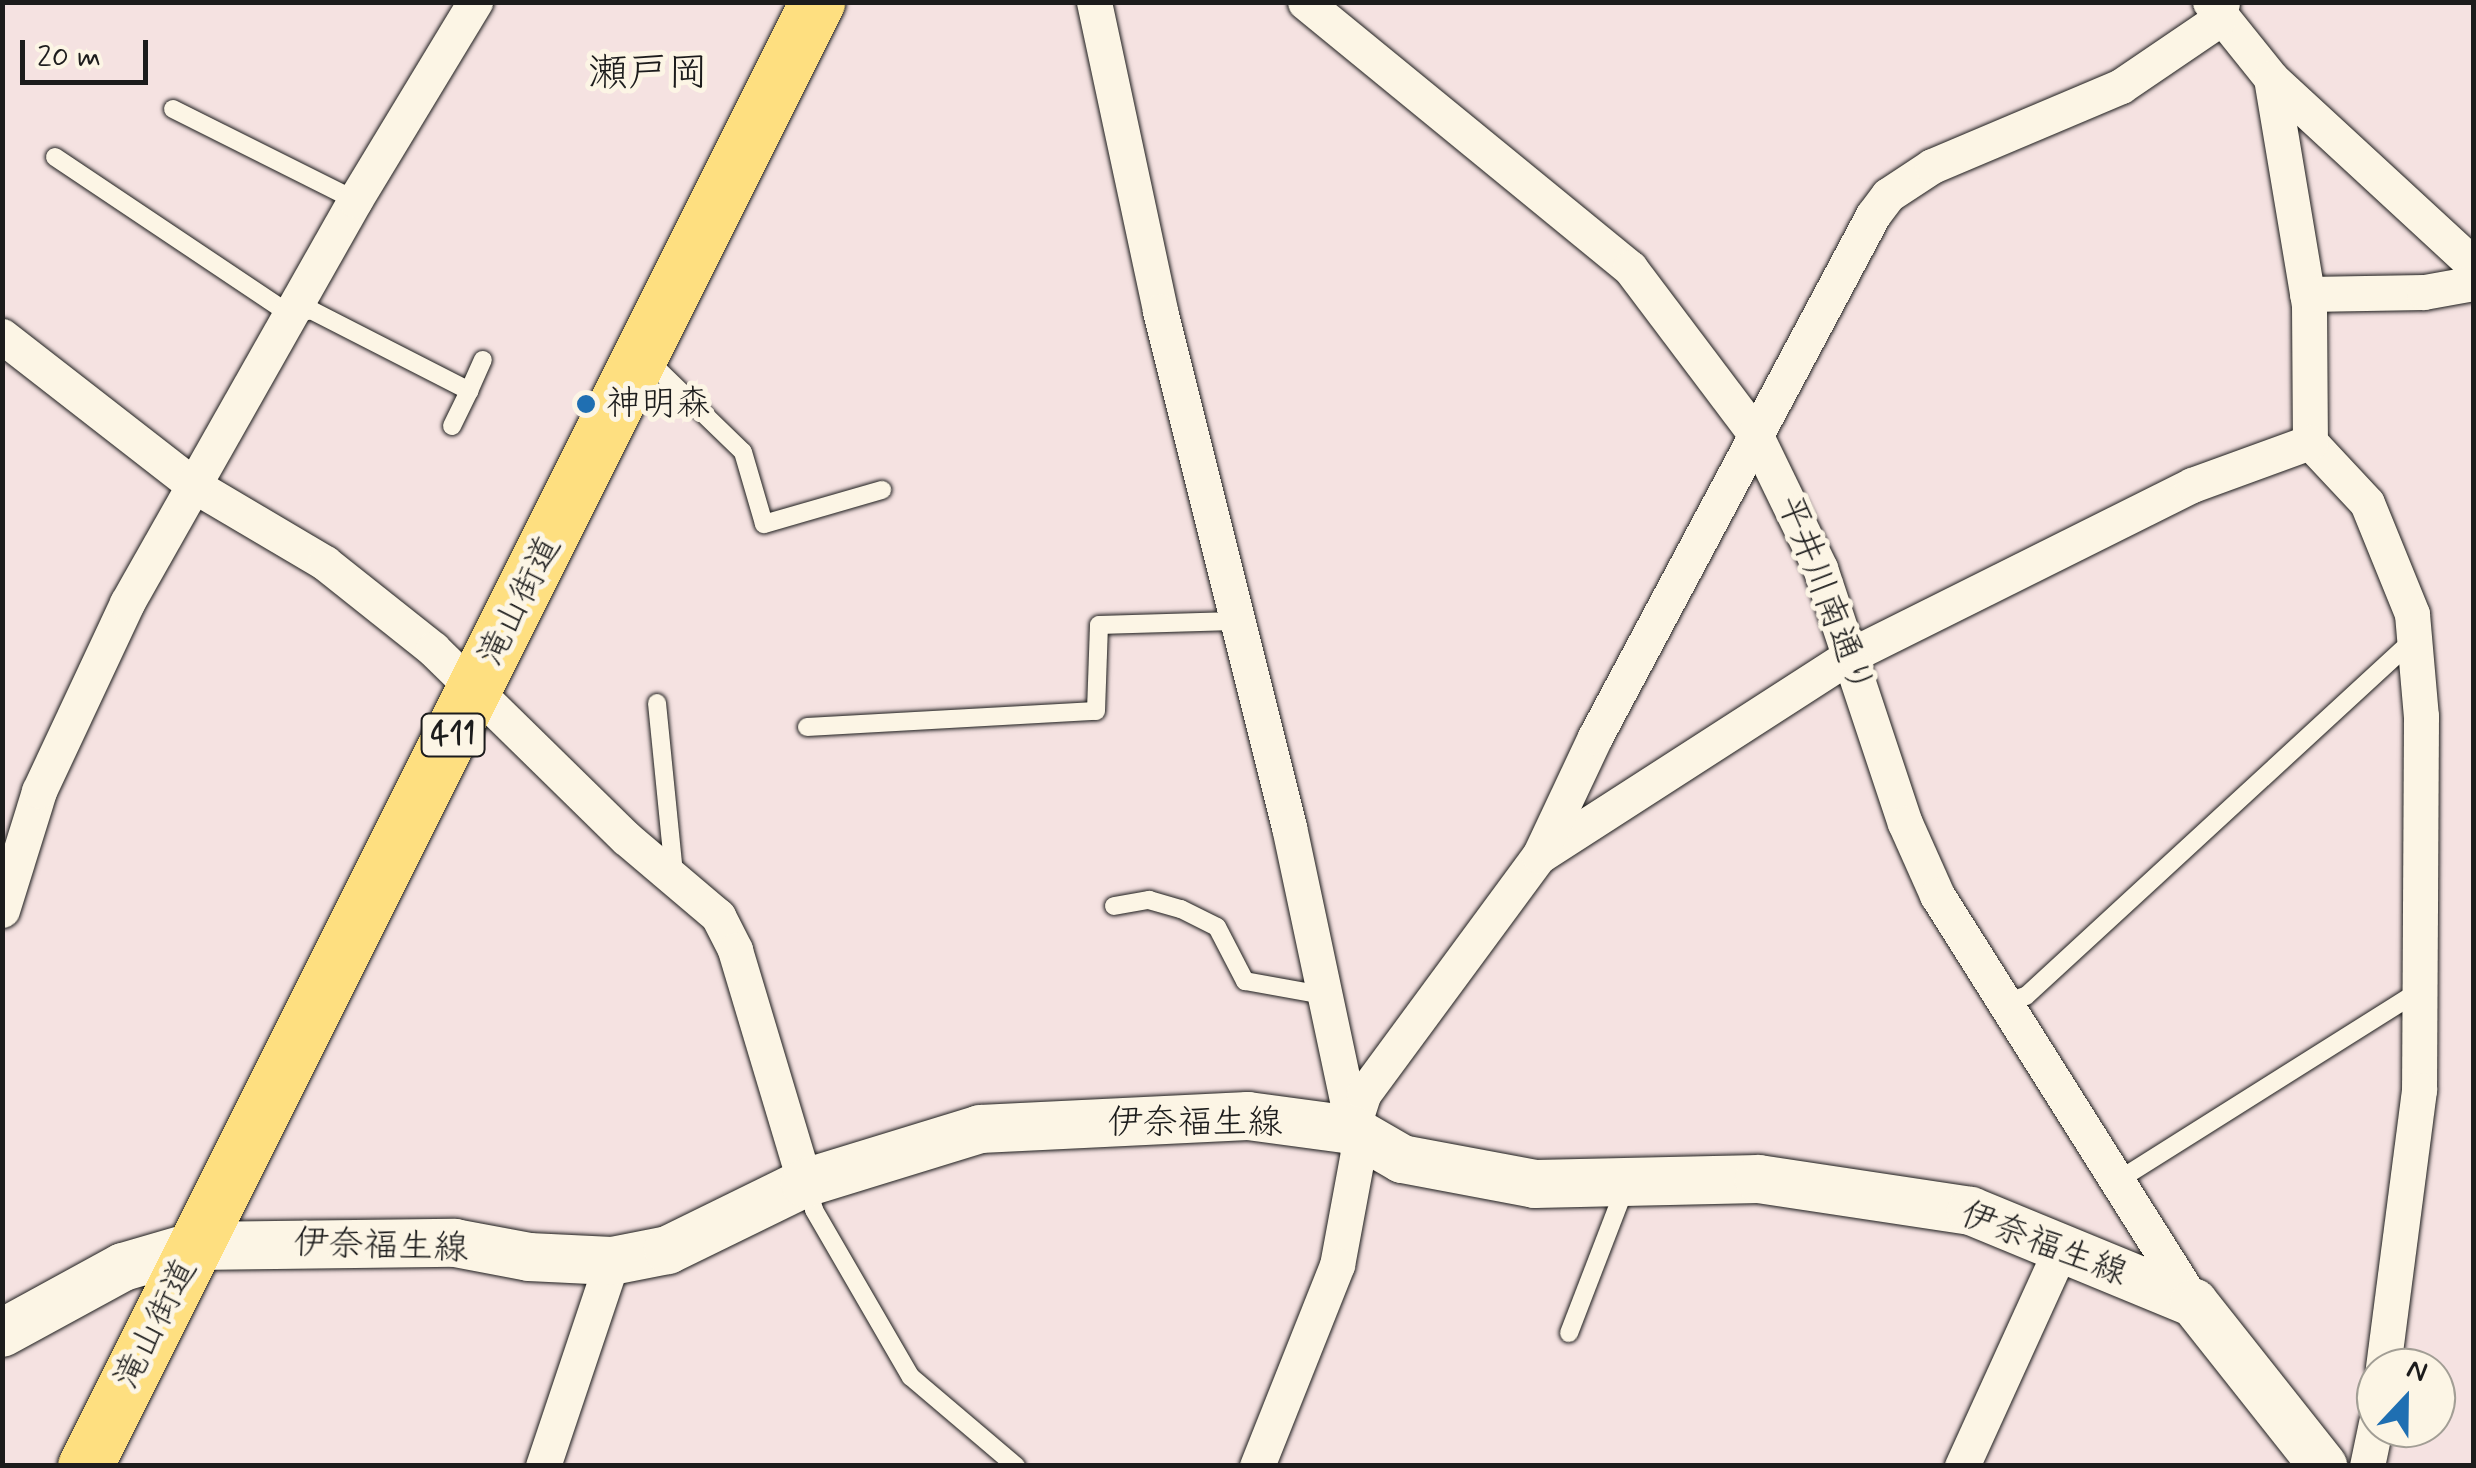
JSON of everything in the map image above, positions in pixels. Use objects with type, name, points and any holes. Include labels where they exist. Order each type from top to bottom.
[{"type":"highway","name":"滝山街道","points":[[85,1466],[817,2]]},
{"type":"main road","name":"伊奈福生線","points":[[2,1333],[123,1267],[195,1246],[455,1243],[529,1257],[612,1261],[668,1250],[806,1183],[980,1130],[1248,1116],[1352,1130],[1402,1159],[1535,1184],[1626,1185],[1760,1179],[1971,1211],[2194,1304],[2323,1466]]},
{"type":"street","points":[[2,910],[61,741],[127,603],[355,200],[475,2]]},
{"type":"street","points":[[1094,2],[1234,622],[1288,827],[1352,1130],[1356,1192],[1337,1265],[1256,1466]]},
{"type":"street","name":"平井川南通り","points":[[1306,2],[1630,268],[1755,434],[1780,477],[1853,654],[1904,823],[1958,936],[2194,1304]]},
{"type":"street","points":[[1352,1130],[1364,1094],[1539,856],[1755,434],[1888,195],[1932,166],[2121,86],[2217,8],[2271,78],[2474,265]]},
{"type":"street","points":[[2271,78],[2307,294],[2310,442],[2367,503],[2412,614],[2421,716],[2419,1090],[2386,1348]]},
{"type":"street","points":[[2307,294],[2424,292],[2474,283]]},
{"type":"street","points":[[2,336],[196,486],[324,563],[433,650],[473,695],[626,838],[674,874],[718,916],[735,950],[806,1183]]},
{"type":"street","points":[[1539,856],[1853,654],[2192,485],[2310,442]]},
{"type":"street","points":[[1962,1466],[2062,1247]]},
{"type":"street","points":[[543,1466],[612,1261]]},
{"type":"lane","points":[[173,109],[355,200]]},
{"type":"lane","points":[[55,157],[291,315],[311,310],[469,391]]},
{"type":"lane","points":[[643,356],[743,452],[764,524],[882,490]]},
{"type":"lane","points":[[452,426],[483,360]]},
{"type":"lane","points":[[807,727],[1096,711],[1098,625],[1234,622]]},
{"type":"lane","points":[[2002,1004],[2026,996],[2414,639]]},
{"type":"lane","points":[[657,703],[674,874]]},
{"type":"lane","points":[[1114,906],[1149,900],[1181,909],[1217,927],[1246,981],[1324,996]]},
{"type":"lane","points":[[2114,1183],[2421,990]]},
{"type":"lane","points":[[806,1183],[814,1210],[911,1376],[1016,1466]]},
{"type":"lane","points":[[1569,1333],[1626,1185]]},
{"type":"place","name":"神明森","points":[[586,404]]},
{"type":"district","name":"瀬戸岡","points":[[648,74]]}]
